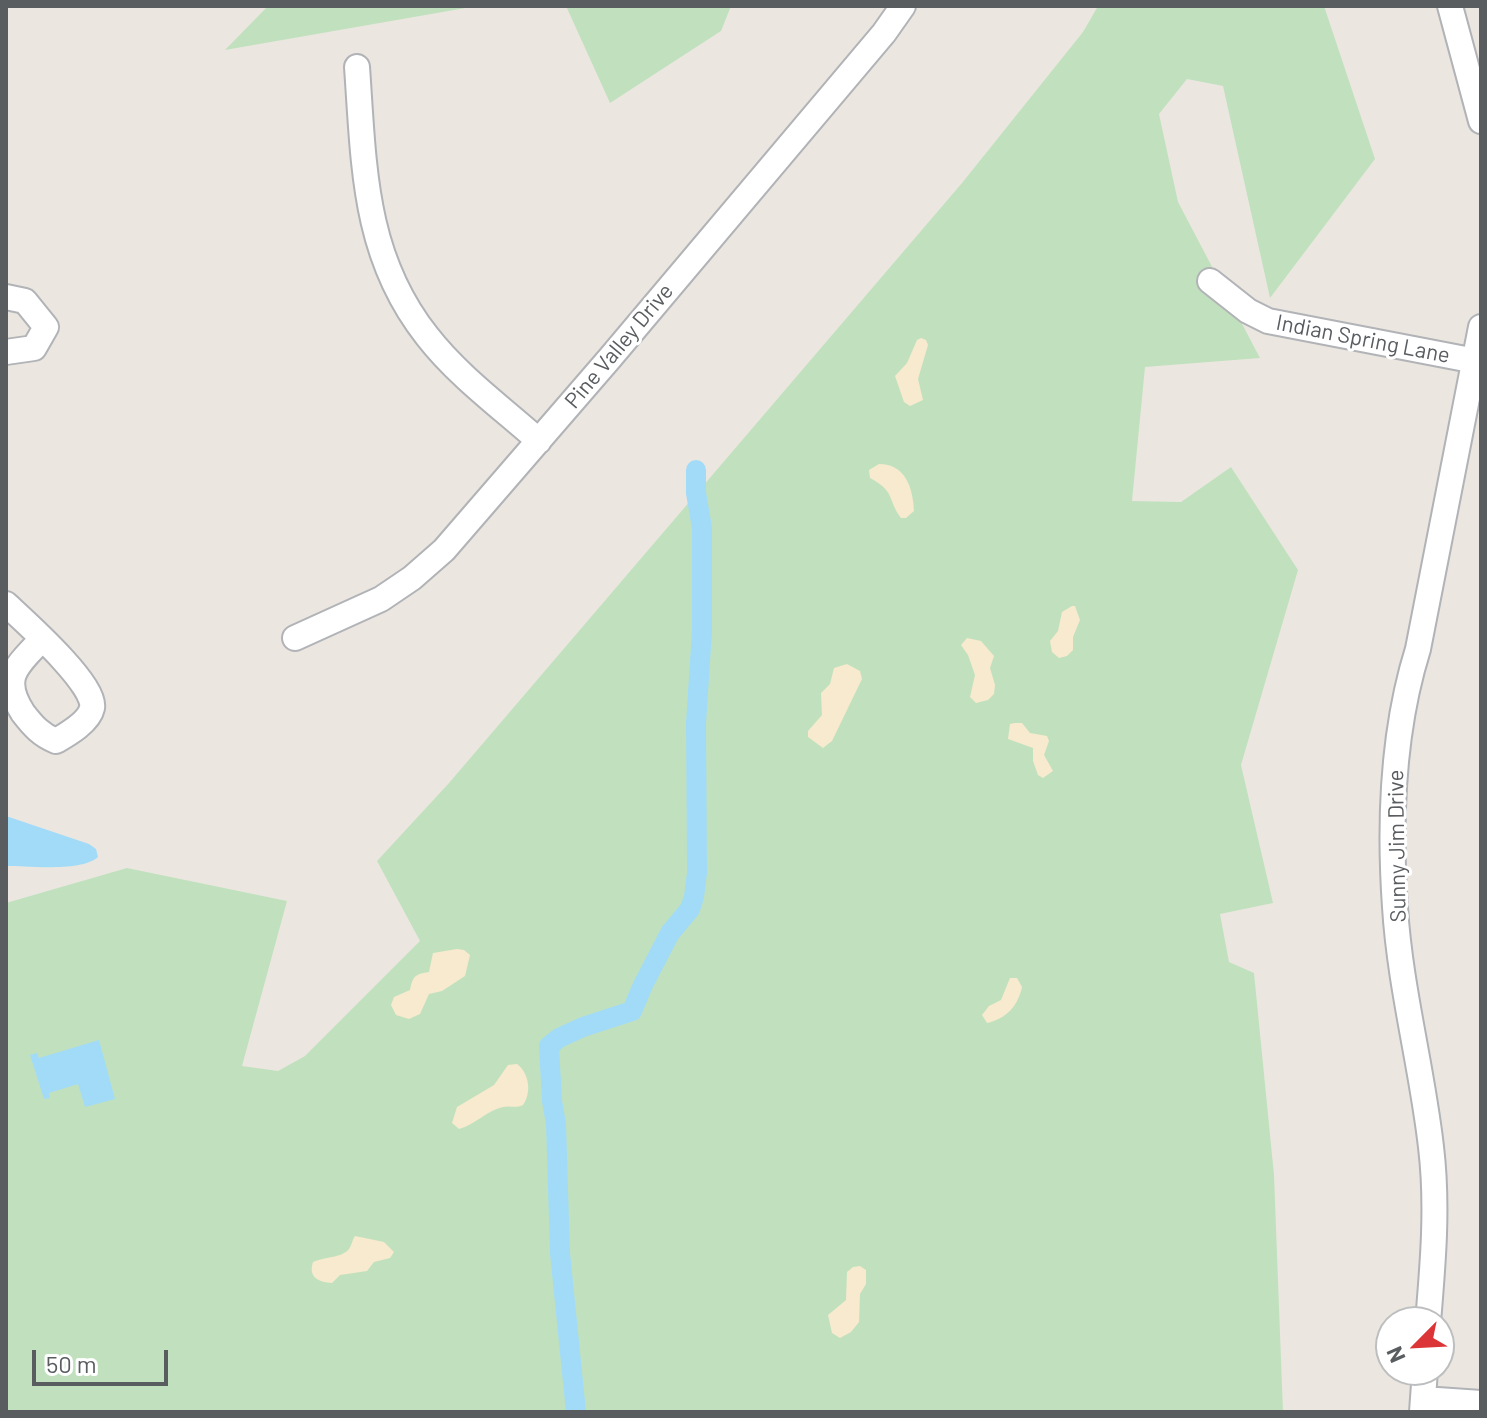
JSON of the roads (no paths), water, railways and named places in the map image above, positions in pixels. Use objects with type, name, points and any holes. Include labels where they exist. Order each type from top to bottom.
[{"type":"street","name":"Pine Valley Drive","points":[[295,638],[350,615],[412,578],[444,550],[874,45],[903,6]]},
{"type":"street","points":[[1450,6],[1481,121]]},
{"type":"street","points":[[357,67],[363,170],[369,208],[379,249],[393,283],[410,312],[446,358],[539,441]]},
{"type":"street","name":"Indian Spring Lane","points":[[1210,281],[1248,311],[1268,321],[1478,362]]},
{"type":"street","points":[[6,297],[25,301],[46,327],[34,348],[6,352]]},
{"type":"street","name":"Sunny Jim Drive","points":[[1429,1306],[1436,1215],[1432,1148],[1395,907],[1393,788],[1409,677],[1421,634],[1478,362],[1481,327]]},
{"type":"street","points":[[6,604],[42,639]]},
{"type":"street","points":[[1424,1386],[1422,1406],[1481,1403]]},
{"type":"water","points":[[6,816],[89,844],[96,849],[98,857],[80,865],[6,866]]},
{"type":"water","points":[[99,1040],[115,1099],[85,1107],[78,1084],[49,1093],[50,1098],[44,1099],[30,1055],[37,1053],[39,1058]]},
{"type":"waterway","points":[[576,1412],[560,1253],[556,1124],[549,1046],[583,1027],[632,1011],[670,933],[690,909],[694,897],[697,873],[696,723],[702,631],[702,528],[696,470]]}]
